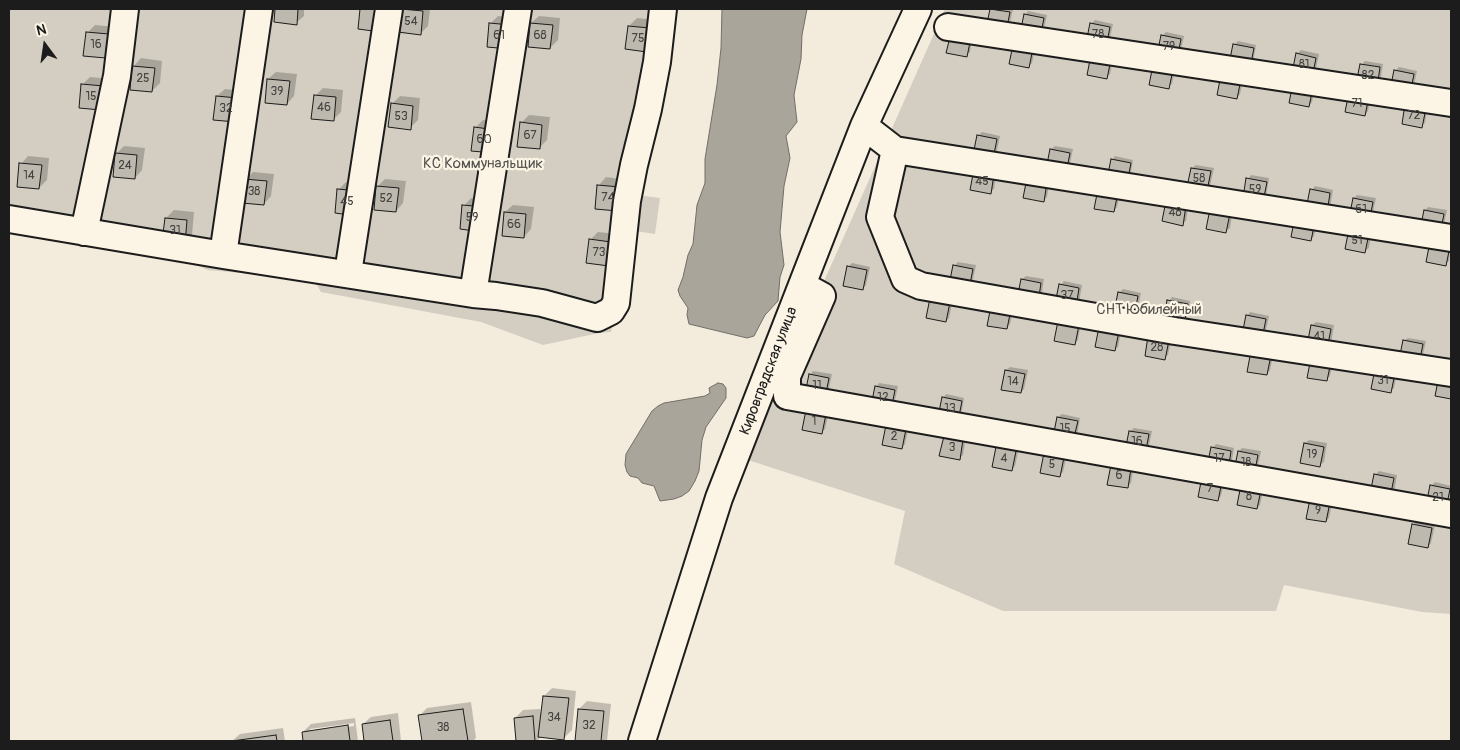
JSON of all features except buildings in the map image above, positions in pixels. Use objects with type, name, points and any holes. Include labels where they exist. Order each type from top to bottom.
[{"type":"street","points":[[84,232],[117,76],[125,9]]},
{"type":"street","points":[[223,255],[259,9]]},
{"type":"street","points":[[348,273],[389,9]]},
{"type":"street","points":[[473,294],[518,9]]},
{"type":"street","points":[[9,220],[473,294],[542,303],[597,318],[611,311],[616,304],[628,201],[657,62],[663,9]]},
{"type":"street","name":"Кировградская улица","points":[[642,741],[719,498],[864,126],[918,9]]},
{"type":"street","points":[[948,27],[1451,103]]},
{"type":"street","points":[[864,126],[895,150],[1451,238]]},
{"type":"street","points":[[895,150],[880,217],[905,279],[922,286],[1175,331],[1451,373]]},
{"type":"street","points":[[802,285],[822,296],[787,376],[787,396],[1451,514]]},
{"type":"green space","name":"КС Коммунальщик","points":[[9,9],[675,9],[637,195],[660,198],[655,234],[635,231],[611,332],[543,345],[481,322],[321,292],[314,280],[208,270],[184,260],[72,245],[9,229]]},
{"type":"green space","name":"СНТ Юбилейный","points":[[945,9],[1451,9],[1451,614],[1422,612],[1284,585],[1276,611],[1003,611],[894,564],[905,511],[745,459]]},
{"type":"shaded area","points":[[722,9],[807,9],[802,35],[801,59],[794,95],[797,122],[786,136],[790,158],[784,186],[780,232],[784,265],[780,277],[778,301],[765,315],[754,336],[747,338],[689,324],[688,308],[678,290],[693,244],[697,205],[705,183],[705,159],[721,48]]},
{"type":"shaded area","points":[[718,383],[723,384],[726,388],[726,398],[706,427],[702,440],[699,471],[695,481],[689,491],[682,496],[660,501],[654,486],[642,483],[638,478],[630,476],[627,472],[625,465],[626,454],[652,411],[658,406],[664,403],[705,396],[710,393],[709,388]]}]
